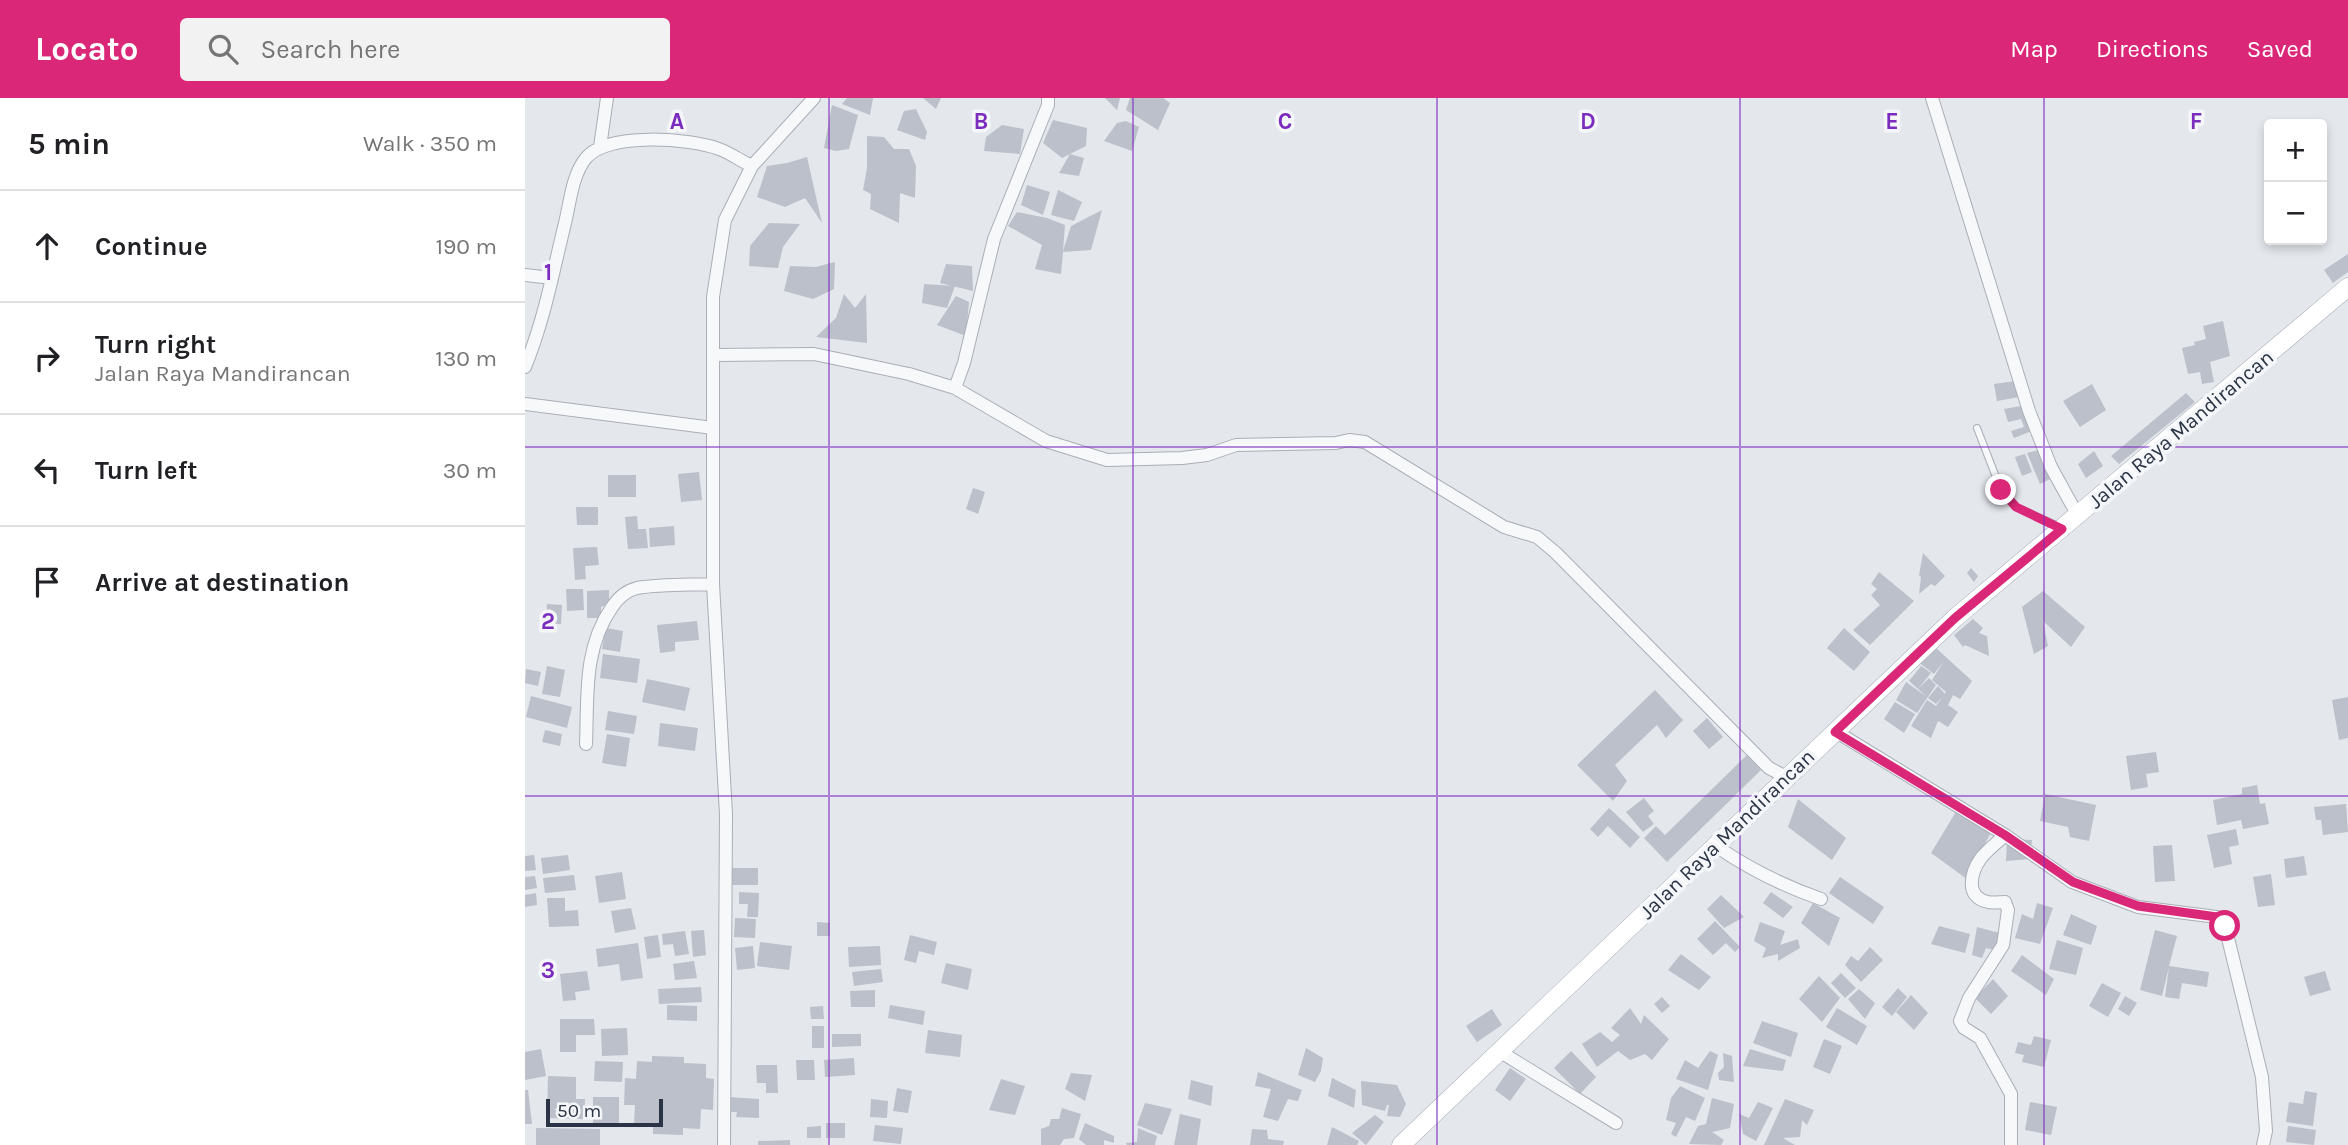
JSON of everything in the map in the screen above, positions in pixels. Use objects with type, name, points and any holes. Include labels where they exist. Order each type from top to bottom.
[{"type":"street","points":[[600,148],[607,98]]},
{"type":"street","points":[[724,1145],[726,814],[713,584],[713,297],[726,220],[752,166],[814,98]]},
{"type":"street","points":[[955,388],[964,363],[994,239],[1048,105],[1048,98]]},
{"type":"street","points":[[1932,98],[2029,411],[2051,467],[2078,516]]},
{"type":"street","points":[[525,367],[552,278],[575,179],[583,160],[591,152],[642,139],[688,141],[720,149],[752,166]]},
{"type":"street","points":[[525,275],[552,278]]},
{"type":"street","name":"Jalan Raya Mandirancan","points":[[1401,1145],[1955,618],[2348,287]]},
{"type":"street","points":[[713,355],[814,354],[909,374],[955,388],[1046,441],[1107,460],[1207,455],[1236,444],[1336,443],[1349,440],[1365,442],[1504,527],[1537,537],[1769,768],[1786,777]]},
{"type":"street","points":[[525,404],[713,428]]},
{"type":"street","points":[[586,744],[592,646],[598,627],[619,596],[635,589],[713,584]]},
{"type":"street","points":[[1835,732],[2005,835],[2073,882],[2138,906],[2217,917],[2225,926],[2262,1077],[2266,1131],[2263,1145]]},
{"type":"street","points":[[2005,835],[1982,857],[1971,877],[1973,890],[1979,897],[1987,902],[2005,902],[2008,911],[2003,945],[1969,998],[1960,1021],[1963,1028],[1980,1038],[2011,1094],[2011,1145]]},
{"type":"street","points":[[1716,846],[1790,888],[1821,899]]},
{"type":"street","points":[[1499,1051],[1616,1123]]},
{"type":"lane","points":[[1977,428],[2001,490],[2016,507],[2062,529]]},
{"type":"building","points":[[847,98],[873,98],[870,115],[842,104]]},
{"type":"building","points":[[923,98],[941,98],[936,109]]},
{"type":"building","points":[[1105,98],[1120,98],[1117,110]]},
{"type":"building","points":[[1130,98],[1163,98],[1170,103],[1158,130],[1126,110]]},
{"type":"building","points":[[832,105],[858,115],[849,149],[836,151],[824,148]]},
{"type":"building","points":[[916,109],[927,132],[925,140],[897,130],[904,111]]},
{"type":"building","points":[[1053,120],[1087,128],[1086,146],[1062,158],[1043,143]]},
{"type":"building","points":[[1126,121],[1139,127],[1132,151],[1104,141],[1117,123]]},
{"type":"building","points":[[1002,125],[1024,129],[1020,154],[984,151],[986,137]]},
{"type":"building","points":[[867,136],[884,137],[894,149],[909,149],[916,166],[915,198],[900,193],[899,223],[870,209],[871,194],[863,190],[867,168]]},
{"type":"building","points":[[1070,154],[1084,158],[1079,176],[1059,173]]},
{"type":"building","points":[[807,157],[822,223],[805,198],[785,207],[757,197],[767,166]]},
{"type":"building","points":[[1027,185],[1050,192],[1043,215],[1021,205]]},
{"type":"building","points":[[1058,190],[1082,202],[1074,221],[1051,215]]},
{"type":"building","points":[[1102,210],[1091,250],[1063,252],[1061,274],[1035,269],[1042,245],[1008,226],[1017,212],[1065,225],[1063,251],[1071,226]]},
{"type":"building","points":[[769,223],[800,224],[783,247],[778,268],[749,266],[750,246]]},
{"type":"building","points":[[2348,254],[2348,272],[2333,283],[2324,270]]},
{"type":"building","points":[[835,262],[834,289],[813,299],[784,291],[790,266],[816,267]]},
{"type":"building","points":[[946,264],[972,266],[973,291],[940,283]]},
{"type":"building","points":[[924,284],[955,286],[947,308],[922,303]]},
{"type":"building","points":[[844,294],[855,308],[866,294],[867,343],[816,337],[836,318]]},
{"type":"building","points":[[956,296],[969,302],[966,336],[937,325]]},
{"type":"building","points":[[2223,321],[2230,356],[2210,362],[2214,382],[2202,384],[2200,372],[2188,374],[2182,348],[2206,339],[2203,326]]},
{"type":"building","points":[[2015,381],[2019,397],[1997,401],[1994,384]]},
{"type":"building","points":[[2092,384],[2106,410],[2080,427],[2063,401]]},
{"type":"building","points":[[2186,393],[2195,402],[2119,464],[2111,456]]},
{"type":"building","points":[[2021,406],[2032,431],[2014,438],[2011,431],[2024,427],[2021,419],[2008,422],[2004,409]]},
{"type":"building","points":[[2042,449],[2054,477],[2040,484],[2027,453]]},
{"type":"building","points":[[2094,451],[2103,466],[2086,478],[2078,464]]},
{"type":"building","points":[[2025,454],[2032,472],[2022,476],[2015,457]]},
{"type":"building","points":[[699,472],[702,500],[681,502],[678,474]]},
{"type":"building","points":[[608,475],[636,475],[636,497],[608,497]]},
{"type":"building","points":[[973,488],[985,492],[978,514],[966,509]]},
{"type":"building","points":[[576,507],[598,507],[598,525],[577,525]]},
{"type":"building","points":[[637,516],[638,529],[646,529],[648,548],[628,549],[625,517]]},
{"type":"building","points":[[674,526],[675,545],[650,547],[649,528]]},
{"type":"building","points":[[597,547],[599,565],[585,566],[586,579],[575,580],[573,548]]},
{"type":"building","points":[[1923,553],[1945,576],[1935,586],[1931,584],[1919,594],[1919,575]]},
{"type":"building","points":[[1971,568],[1978,576],[1974,582],[1967,573]]},
{"type":"building","points":[[1879,572],[1914,601],[1870,645],[1853,630],[1880,605],[1871,595],[1877,589],[1871,584]]},
{"type":"building","points":[[566,589],[583,589],[584,610],[567,611]]},
{"type":"building","points":[[609,590],[609,604],[601,607],[601,618],[587,618],[587,591]]},
{"type":"building","points":[[2043,591],[2085,627],[2071,647],[2043,621],[2048,646],[2034,654],[2022,607]]},
{"type":"building","points":[[547,604],[562,605],[561,624],[546,624]]},
{"type":"building","points":[[1973,619],[1983,628],[1979,633],[1987,636],[1989,656],[1965,645],[1963,647],[1954,635]]},
{"type":"building","points":[[697,621],[699,640],[675,642],[675,651],[660,653],[657,625]]},
{"type":"building","points":[[606,628],[623,631],[620,652],[602,649]]},
{"type":"building","points":[[1844,628],[1870,652],[1854,671],[1827,648]]},
{"type":"building","points":[[1935,647],[1972,681],[1960,699],[1953,695],[1948,705],[1958,712],[1948,727],[1938,721],[1931,738],[1911,726],[1927,700],[1936,706],[1946,692],[1932,680],[1944,661],[1934,674],[1918,662]]},
{"type":"building","points":[[603,654],[640,659],[637,683],[600,678]]},
{"type":"building","points":[[547,666],[565,670],[560,697],[542,694]]},
{"type":"building","points":[[1921,666],[1931,673],[1918,689],[1909,681]]},
{"type":"building","points":[[526,669],[541,672],[538,686],[525,683]]},
{"type":"building","points":[[1929,678],[1936,685],[1917,713],[1896,700],[1906,682],[1927,697],[1918,689]]},
{"type":"building","points":[[647,679],[690,688],[685,711],[642,702]]},
{"type":"building","points":[[1938,686],[1945,694],[1936,704],[1928,698]]},
{"type":"building","points":[[1655,690],[1683,720],[1666,738],[1657,725],[1615,765],[1627,781],[1613,801],[1577,765]]},
{"type":"building","points":[[531,696],[572,707],[567,728],[526,717]]},
{"type":"building","points":[[2348,697],[2348,738],[2339,740],[2332,700]]},
{"type":"building","points":[[1895,702],[1915,714],[1904,733],[1884,719]]},
{"type":"building","points":[[608,711],[637,716],[634,734],[605,730]]},
{"type":"building","points":[[1707,718],[1723,737],[1709,749],[1693,731]]},
{"type":"building","points":[[660,723],[698,728],[695,751],[658,746]]},
{"type":"building","points":[[545,730],[562,734],[560,746],[542,742]]},
{"type":"building","points":[[607,734],[630,738],[626,767],[602,763]]},
{"type":"building","points":[[2156,752],[2159,772],[2146,774],[2148,787],[2131,790],[2126,756]]},
{"type":"building","points":[[1747,755],[1761,770],[1667,862],[1644,838],[1656,826],[1665,835]]},
{"type":"building","points":[[2257,785],[2260,804],[2265,803],[2269,824],[2243,829],[2241,820],[2217,825],[2213,800],[2242,794],[2242,788]]},
{"type":"building","points":[[2045,794],[2096,805],[2089,841],[2070,837],[2068,827],[2040,821]]},
{"type":"building","points":[[1644,798],[1654,811],[1648,816],[1654,824],[1643,832],[1626,812]]},
{"type":"building","points":[[1798,799],[1846,838],[1832,860],[1788,827]]},
{"type":"building","points":[[2346,804],[2348,832],[2323,835],[2321,820],[2316,820],[2314,807]]},
{"type":"building","points":[[1609,808],[1640,837],[1630,848],[1608,826],[1598,837],[1590,829]]},
{"type":"building","points":[[1957,810],[1990,834],[1967,879],[1931,853]]},
{"type":"building","points":[[2236,829],[2239,845],[2229,847],[2232,864],[2214,868],[2207,835]]},
{"type":"building","points":[[2007,839],[2032,840],[2030,859],[2006,861]]},
{"type":"building","points":[[2172,845],[2175,881],[2155,882],[2153,846]]},
{"type":"building","points":[[534,855],[536,870],[525,871],[525,856]]},
{"type":"building","points":[[568,855],[570,870],[543,874],[541,858]]},
{"type":"building","points":[[2304,856],[2307,875],[2286,878],[2284,859]]},
{"type":"building","points":[[730,868],[758,868],[758,885],[730,885]]},
{"type":"building","points":[[622,872],[626,899],[599,903],[595,876]]},
{"type":"building","points":[[2271,874],[2275,905],[2258,907],[2253,877]]},
{"type":"building","points":[[574,875],[576,890],[545,893],[543,878]]},
{"type":"building","points":[[535,876],[537,888],[525,890],[525,877]]},
{"type":"building","points":[[1840,877],[1884,907],[1873,924],[1829,893]]},
{"type":"building","points":[[739,892],[759,893],[758,917],[747,917],[748,904],[739,904]]},
{"type":"building","points":[[1771,892],[1793,907],[1783,918],[1763,903]]},
{"type":"building","points":[[536,893],[537,905],[525,907],[525,895]]},
{"type":"building","points":[[1721,895],[1744,917],[1724,928],[1707,909]]},
{"type":"building","points":[[547,898],[565,898],[565,911],[578,910],[579,926],[549,927]]},
{"type":"building","points":[[1813,903],[1840,918],[1829,946],[1801,923]]},
{"type":"building","points":[[2037,903],[2053,908],[2040,944],[2015,938],[2022,914],[2033,919]]},
{"type":"building","points":[[631,908],[636,929],[615,933],[611,911]]},
{"type":"building","points":[[2071,914],[2097,926],[2091,945],[2063,935]]},
{"type":"building","points":[[735,918],[756,919],[755,938],[734,937]]},
{"type":"building","points":[[1715,921],[1740,947],[1735,952],[1726,943],[1713,955],[1697,939]]},
{"type":"building","points":[[817,922],[830,923],[830,936],[817,936]]},
{"type":"building","points":[[1760,922],[1785,931],[1780,945],[1798,939],[1800,948],[1778,961],[1778,954],[1762,958],[1766,948],[1754,941]]},
{"type":"building","points":[[1939,926],[1970,934],[1965,953],[1931,944]]},
{"type":"building","points":[[1977,927],[2003,934],[2000,946],[1996,944],[1994,950],[1986,948],[1982,958],[1972,955]]},
{"type":"building","points":[[704,930],[706,955],[693,957],[691,931]]},
{"type":"building","points":[[2155,930],[2177,936],[2169,966],[2209,972],[2207,987],[2182,983],[2179,999],[2165,997],[2169,967],[2162,996],[2140,990]]},
{"type":"building","points":[[685,931],[689,954],[675,956],[673,944],[663,945],[662,934]]},
{"type":"building","points":[[658,935],[661,957],[647,959],[644,937]]},
{"type":"building","points":[[910,935],[937,942],[934,955],[919,951],[916,963],[904,960]]},
{"type":"building","points":[[2057,940],[2083,948],[2076,975],[2049,969]]},
{"type":"building","points":[[760,942],[792,946],[789,970],[757,966]]},
{"type":"building","points":[[638,943],[643,978],[621,981],[619,964],[598,967],[596,949]]},
{"type":"building","points":[[753,946],[755,968],[737,970],[735,948]]},
{"type":"building","points":[[880,946],[881,965],[849,967],[848,947]]},
{"type":"building","points":[[1870,947],[1883,960],[1861,982],[1845,965],[1851,956],[1858,961]]},
{"type":"building","points":[[1681,954],[1711,977],[1699,990],[1668,970]]},
{"type":"building","points":[[2022,955],[2054,979],[2046,995],[2011,971]]},
{"type":"building","points":[[694,961],[697,978],[675,980],[673,964]]},
{"type":"building","points":[[946,963],[972,969],[968,990],[941,983]]},
{"type":"building","points":[[881,969],[883,982],[854,986],[852,972]]},
{"type":"building","points":[[587,971],[590,990],[575,992],[576,1000],[563,1001],[560,974]]},
{"type":"building","points":[[2325,971],[2331,990],[2310,996],[2304,977]]},
{"type":"building","points":[[1841,973],[1856,988],[1845,998],[1831,983]]},
{"type":"building","points":[[1819,976],[1840,998],[1822,1022],[1799,999]]},
{"type":"building","points":[[1993,979],[2008,996],[1991,1014],[1975,998]]},
{"type":"building","points":[[2102,983],[2121,993],[2108,1017],[2089,1006]]},
{"type":"building","points":[[701,987],[702,1002],[659,1004],[658,989]]},
{"type":"building","points":[[1898,988],[1907,997],[1892,1016],[1882,1007]]},
{"type":"building","points":[[1859,989],[1875,1003],[1865,1019],[1848,999]]},
{"type":"building","points":[[875,990],[875,1007],[851,1007],[850,991]]},
{"type":"building","points":[[1911,995],[1928,1013],[1914,1030],[1896,1012]]},
{"type":"building","points":[[2125,996],[2137,1003],[2129,1016],[2118,1009]]},
{"type":"building","points":[[1662,997],[1670,1006],[1662,1013],[1654,1004]]},
{"type":"building","points":[[667,1005],[697,1006],[697,1021],[667,1020]]},
{"type":"building","points":[[890,1005],[925,1011],[923,1025],[888,1018]]},
{"type":"building","points":[[823,1006],[824,1019],[811,1019],[810,1007]]},
{"type":"building","points":[[1630,1008],[1641,1024],[1644,1015],[1669,1039],[1652,1060],[1645,1054],[1630,1060],[1618,1051],[1597,1067],[1582,1044],[1600,1032],[1612,1042],[1620,1035],[1611,1028]]},
{"type":"building","points":[[1837,1008],[1867,1026],[1857,1045],[1826,1027]]},
{"type":"building","points":[[1492,1009],[1502,1025],[1477,1042],[1466,1026]]},
{"type":"building","points":[[560,1019],[594,1019],[595,1035],[576,1035],[576,1052],[560,1052]]},
{"type":"building","points":[[1762,1021],[1798,1033],[1791,1057],[1753,1043]]},
{"type":"building","points":[[812,1026],[824,1026],[824,1048],[812,1048]]},
{"type":"building","points":[[627,1028],[628,1055],[602,1056],[601,1029]]},
{"type":"building","points":[[928,1030],[962,1035],[960,1057],[925,1053]]},
{"type":"building","points":[[832,1034],[861,1034],[861,1046],[832,1047]]},
{"type":"building","points":[[2034,1036],[2051,1040],[2044,1067],[2022,1062],[2024,1055],[2015,1053],[2018,1042],[2031,1045]]},
{"type":"building","points":[[1824,1039],[1842,1046],[1830,1074],[1813,1067]]},
{"type":"building","points":[[1306,1048],[1323,1058],[1321,1071],[1315,1082],[1298,1075]]},
{"type":"building","points":[[541,1049],[546,1076],[525,1080],[525,1052]]},
{"type":"building","points":[[1750,1049],[1786,1060],[1783,1071],[1743,1066]]},
{"type":"building","points":[[1571,1051],[1596,1077],[1580,1094],[1554,1068]]},
{"type":"building","points":[[1710,1051],[1718,1055],[1708,1090],[1676,1079],[1685,1060],[1698,1068]]},
{"type":"building","points":[[1723,1053],[1732,1056],[1734,1082],[1719,1080],[1718,1073],[1724,1067]]},
{"type":"building","points":[[652,1056],[684,1057],[684,1063],[706,1064],[706,1078],[714,1079],[713,1110],[701,1109],[700,1129],[683,1128],[683,1135],[653,1134],[653,1125],[634,1124],[635,1105],[624,1105],[625,1078],[636,1079],[637,1061],[652,1062]]},
{"type":"building","points":[[854,1058],[855,1075],[825,1077],[824,1060]]},
{"type":"building","points":[[796,1060],[814,1060],[815,1080],[797,1080]]},
{"type":"building","points":[[595,1061],[623,1062],[622,1082],[594,1081]]},
{"type":"building","points":[[756,1065],[777,1065],[778,1093],[766,1093],[766,1083],[757,1083]]},
{"type":"building","points":[[1510,1068],[1526,1079],[1510,1101],[1495,1090]]},
{"type":"building","points":[[1258,1072],[1302,1090],[1298,1101],[1288,1099],[1278,1121],[1263,1117],[1271,1089],[1255,1086]]},
{"type":"building","points":[[1071,1073],[1092,1075],[1085,1101],[1065,1089]]},
{"type":"building","points":[[548,1076],[576,1077],[576,1099],[585,1099],[584,1119],[547,1118]]},
{"type":"building","points":[[1332,1078],[1356,1090],[1354,1108],[1328,1096]]},
{"type":"building","points":[[1001,1079],[1025,1086],[1015,1115],[989,1110]]},
{"type":"building","points":[[1191,1080],[1213,1086],[1211,1106],[1188,1099]]},
{"type":"building","points":[[1361,1081],[1397,1085],[1406,1104],[1400,1117],[1387,1116],[1389,1105],[1385,1111],[1362,1105]]},
{"type":"building","points":[[1680,1086],[1705,1098],[1695,1121],[1686,1117],[1676,1137],[1671,1134],[1676,1123],[1666,1120],[1671,1098]]},
{"type":"building","points":[[897,1088],[912,1091],[908,1113],[893,1111]]},
{"type":"building","points":[[525,1090],[528,1090],[532,1124],[525,1124]]},
{"type":"building","points":[[2305,1091],[2317,1093],[2313,1126],[2286,1122],[2289,1102],[2303,1104]]},
{"type":"building","points":[[593,1097],[619,1097],[619,1124],[593,1124]]},
{"type":"building","points":[[728,1097],[759,1099],[759,1118],[736,1117],[737,1112],[727,1112]]},
{"type":"building","points":[[1712,1098],[1734,1104],[1730,1128],[1712,1132],[1724,1140],[1721,1145],[1689,1144],[1698,1126],[1706,1124]]},
{"type":"building","points":[[871,1099],[888,1101],[887,1118],[870,1117]]},
{"type":"building","points":[[1785,1099],[1814,1110],[1807,1125],[1802,1120],[1800,1137],[1783,1138],[1795,1145],[1764,1145]]},
{"type":"building","points":[[1758,1102],[1773,1108],[1756,1141],[1743,1134],[1739,1114],[1749,1118]]},
{"type":"building","points":[[2030,1102],[2057,1107],[2051,1135],[2025,1130]]},
{"type":"building","points":[[1145,1103],[1172,1109],[1162,1135],[1137,1125]]},
{"type":"building","points":[[1062,1108],[1081,1114],[1074,1138],[1064,1139],[1060,1145],[1041,1145],[1041,1129],[1049,1126],[1051,1119],[1059,1119]]},
{"type":"building","points":[[1180,1114],[1201,1119],[1197,1145],[1174,1145]]},
{"type":"building","points":[[1375,1115],[1384,1122],[1366,1145],[1352,1133]]},
{"type":"building","points":[[826,1123],[845,1123],[845,1138],[826,1138]]},
{"type":"building","points":[[1085,1123],[1114,1136],[1114,1143],[1104,1140],[1104,1145],[1086,1145],[1079,1139]]},
{"type":"building","points":[[875,1125],[903,1128],[901,1144],[873,1141]]},
{"type":"building","points":[[821,1126],[821,1138],[807,1138],[807,1127]]},
{"type":"building","points":[[2288,1126],[2316,1130],[2314,1145],[2286,1142]]},
{"type":"building","points":[[1332,1127],[1359,1141],[1357,1145],[1327,1145]]},
{"type":"building","points":[[536,1128],[600,1129],[600,1145],[536,1145]]},
{"type":"building","points":[[1138,1128],[1157,1136],[1155,1145],[1127,1145],[1126,1143],[1137,1142]]},
{"type":"building","points":[[1252,1129],[1267,1130],[1268,1139],[1284,1141],[1283,1145],[1250,1145]]},
{"type":"building","points":[[790,1140],[790,1145],[758,1145],[758,1141]]},
{"type":"route","points":[[2001,490],[2016,507],[2062,529],[1955,618],[1835,732],[1910,775],[2073,882],[2138,906],[2217,917],[2225,926]]}]
